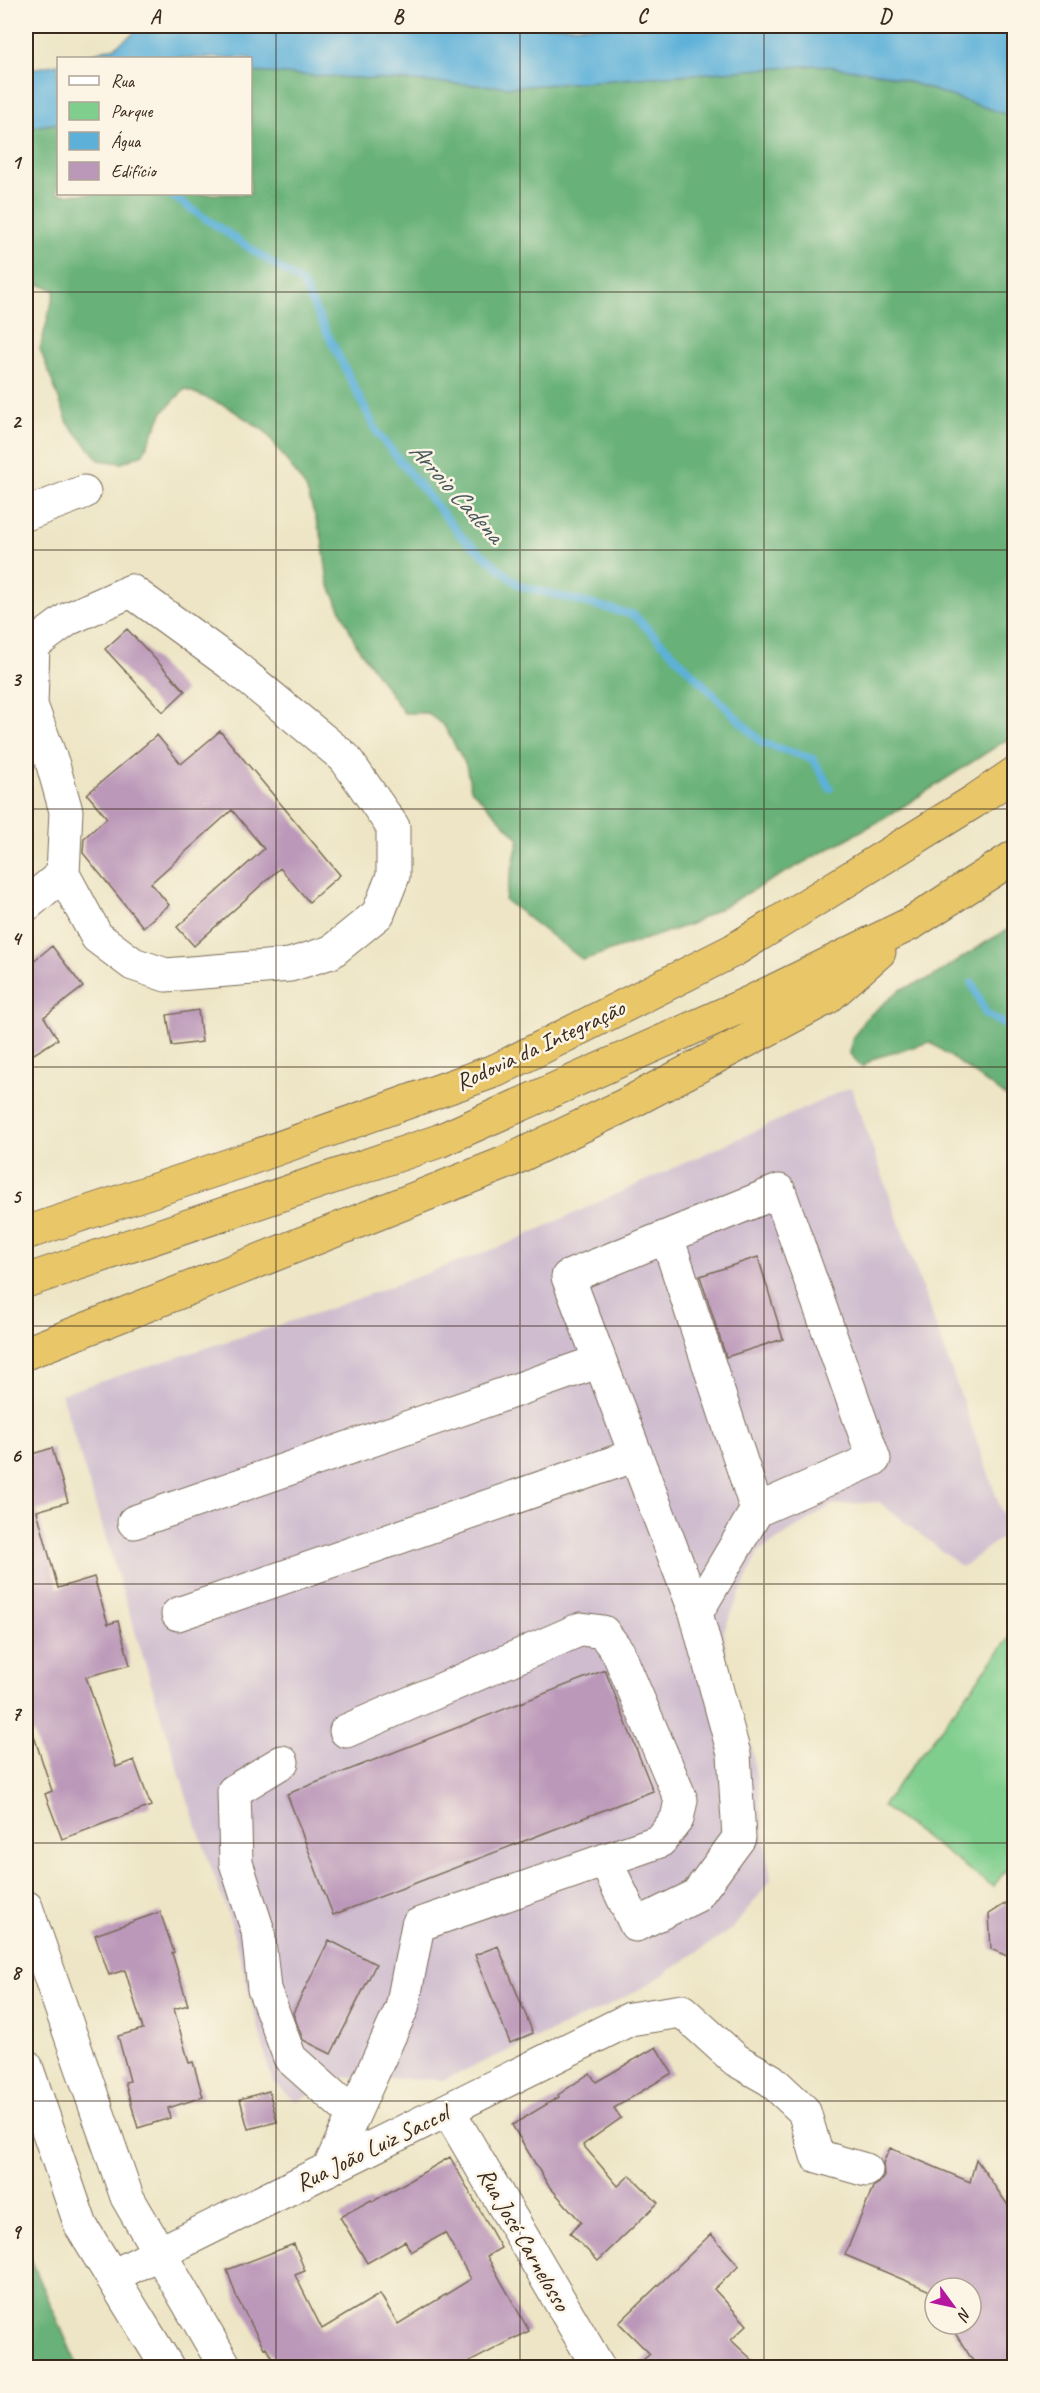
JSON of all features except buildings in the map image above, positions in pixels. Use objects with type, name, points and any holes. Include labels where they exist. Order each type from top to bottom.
[{"type":"highway","name":"Rodovia da Integração","points":[[26,1233],[251,1158],[496,1070],[734,951],[1014,774]]},
{"type":"highway","name":"Rodovia da Integração","points":[[26,1281],[439,1142],[751,1002],[912,923],[1014,857]]},
{"type":"highway","points":[[26,1353],[505,1163],[626,1105],[827,998],[912,923]]},
{"type":"street","points":[[26,514],[84,492]]},
{"type":"street","points":[[30,902],[63,874],[66,811],[53,765],[31,705],[33,645],[68,619],[131,591],[230,663],[345,758],[393,827],[393,876],[378,914],[331,952],[290,965],[166,975],[132,964],[98,937],[63,874]]},
{"type":"street","points":[[605,1860],[636,1925],[696,1896],[739,1838],[734,1754],[696,1613],[568,1277],[779,1191],[874,1459],[757,1510],[696,1613]]},
{"type":"street","points":[[667,1237],[757,1510]]},
{"type":"street","points":[[134,1522],[600,1361]]},
{"type":"street","points":[[178,1614],[636,1455]]},
{"type":"street","points":[[329,2169],[402,2008],[418,1925],[660,1841],[677,1819],[681,1800],[618,1652],[603,1632],[581,1629],[346,1731]]},
{"type":"street","points":[[282,1762],[234,1791],[236,1863],[258,1931],[264,1989],[290,2058],[353,2114]]},
{"type":"street","points":[[26,1907],[127,2196],[226,2367]]},
{"type":"street","name":"Rua João Luiz Saccol","points":[[113,2276],[630,2019],[682,2011],[736,2060],[771,2080],[804,2111],[817,2156],[866,2170]]},
{"type":"street","points":[[26,2066],[81,2226],[168,2367]]},
{"type":"street","name":"Rua José Carnelosso","points":[[448,2110],[599,2367]]},
{"type":"shaded area","points":[[851,1087],[1009,1532],[962,1567],[879,1502],[832,1505],[758,1552],[724,1630],[726,1673],[752,1748],[771,1880],[733,1928],[651,1983],[606,2007],[443,2080],[347,2077],[296,2102],[272,2080],[232,1926],[188,1801],[61,1394],[326,1310],[507,1244]]},
{"type":"green space","points":[[818,65],[885,74],[1014,117],[1014,735],[885,818],[691,924],[583,960],[505,900],[519,839],[471,789],[466,765],[444,726],[427,713],[404,713],[357,646],[328,582],[322,538],[306,488],[266,432],[228,407],[185,389],[163,412],[143,454],[122,463],[99,460],[68,423],[40,349],[55,290],[26,280],[26,128],[57,123],[57,195],[252,195],[252,72],[513,87]]},
{"type":"green space","points":[[1014,926],[1014,1102],[930,1042],[875,1058],[862,1067],[850,1054],[852,1040],[864,1020],[900,990],[931,978]]},
{"type":"green space","points":[[1014,1632],[1014,1859],[993,1887],[882,1806]]},
{"type":"green space","points":[[26,2248],[78,2367],[26,2367]]},
{"type":"water","points":[[143,26],[1014,26],[1014,117],[885,74],[818,65],[513,87],[252,72],[252,57],[80,57],[115,47]]},
{"type":"water","points":[[57,64],[57,123],[26,128],[26,70]]},
{"type":"waterway","name":"Arroio Cadena","points":[[170,195],[302,283],[378,434],[461,536],[520,586],[634,615],[762,743],[813,759],[830,788]]},
{"type":"waterway","name":"Arroio Cadena","points":[[972,983],[986,1014],[1014,1030]]}]
